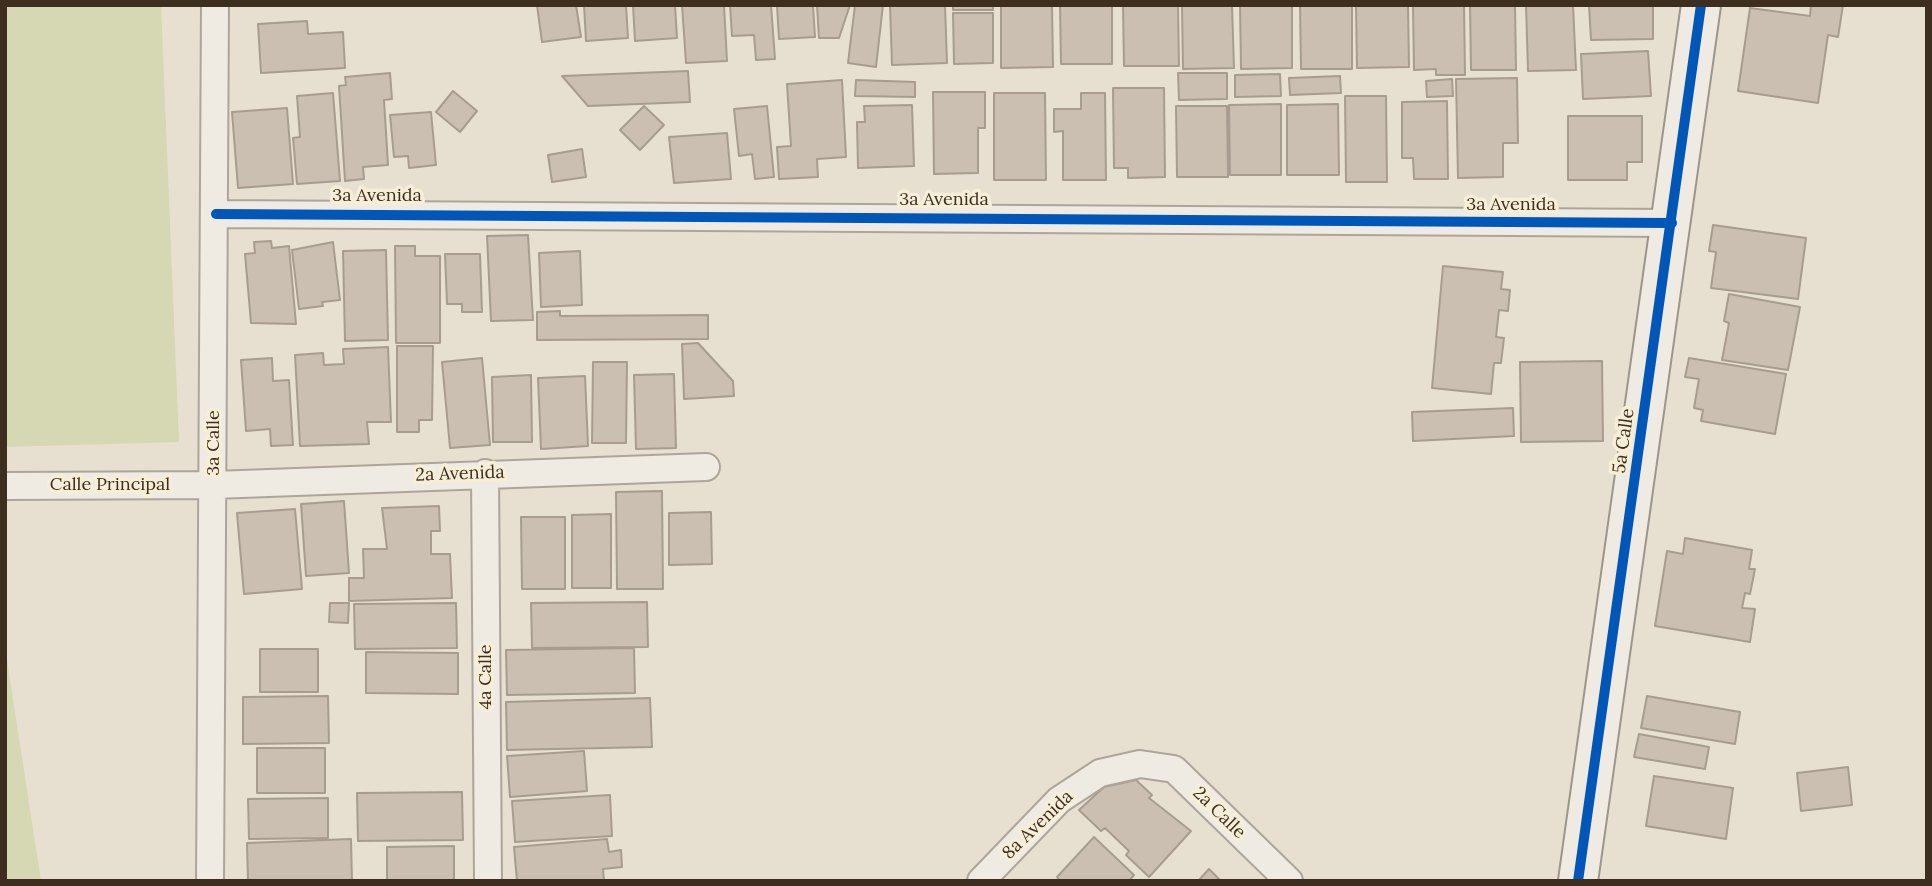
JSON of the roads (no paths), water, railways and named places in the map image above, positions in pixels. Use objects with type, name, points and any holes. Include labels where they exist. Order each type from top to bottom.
[{"type":"street","name":"3a Calle","points":[[211,881],[215,5]]},
{"type":"street","name":"5a Calle","points":[[1578,881],[1701,5]]},
{"type":"street","name":"3a Avenida","points":[[216,214],[1672,223]]},
{"type":"street","name":"2a Avenida","points":[[214,485],[706,467]]},
{"type":"street","name":"4a Calle","points":[[485,473],[488,881]]},
{"type":"street","name":"Calle Principal","points":[[5,486],[214,485]]},
{"type":"street","name":"8a Avenida","points":[[981,881],[1059,800],[1100,773],[1140,764]]},
{"type":"street","name":"2a Calle","points":[[1140,764],[1174,769],[1289,881]]}]
